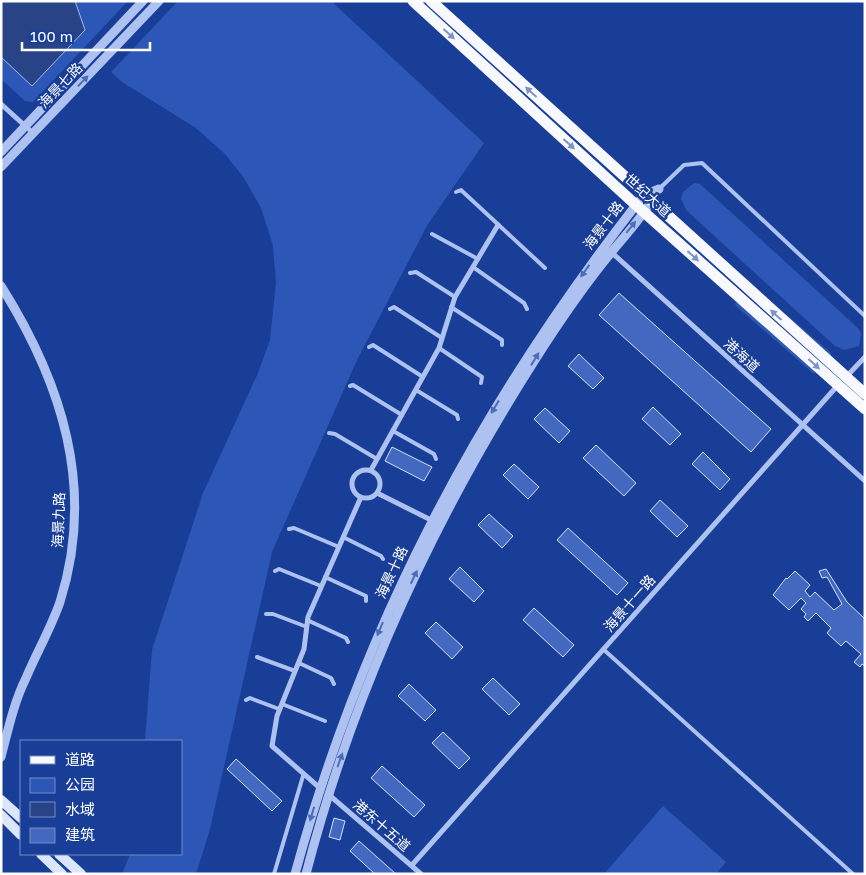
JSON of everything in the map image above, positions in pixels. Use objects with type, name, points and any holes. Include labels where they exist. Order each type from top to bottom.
[{"type":"main road","name":"世纪大道","points":[[413,1],[640,208],[842,381],[865,394]]},
{"type":"main road","name":"世纪大道","points":[[431,1],[648,198],[842,381],[865,410]]},
{"type":"main road","points":[[1,800],[20,817]]},
{"type":"main road","points":[[1,815],[20,833]]},
{"type":"main road","points":[[42,855],[62,874]]},
{"type":"main road","points":[[60,855],[81,874]]},
{"type":"street","name":"海景七路","points":[[1,152],[143,1]]},
{"type":"street","name":"海景七路","points":[[1,167],[159,1]]},
{"type":"street","points":[[1,104],[33,133]]},
{"type":"street","name":"海景十路","points":[[295,874],[324,791],[436,522],[525,375],[608,249],[648,198],[659,189]]},
{"type":"street","points":[[371,470],[439,348],[454,297],[498,225]]},
{"type":"street","name":"港海道","points":[[608,249],[865,481]]},
{"type":"street","name":"海景九路","points":[[1,286],[32,338],[53,385],[63,419],[70,457],[75,512],[69,566],[60,602],[20,690],[1,757]]},
{"type":"street","name":"海景九路","points":[[1,292],[34,348],[47,381],[66,453],[70,498],[68,552],[59,590],[46,626],[20,678],[1,741]]},
{"type":"street","name":"海景十一路","points":[[412,865],[801,425],[865,357]]},
{"type":"street","points":[[371,470],[380,480],[377,493],[370,498],[361,498],[354,492],[352,479],[358,472],[371,470]]},
{"type":"street","points":[[377,493],[436,522]]},
{"type":"street","points":[[280,707],[304,649],[308,620],[321,586],[361,498]]},
{"type":"street","name":"港东十五道","points":[[280,707],[272,746],[304,776],[421,874]]},
{"type":"street","name":"海景十路","points":[[306,874],[324,791]]},
{"type":"lane","points":[[659,189],[684,165],[702,164],[865,316]]},
{"type":"lane","points":[[456,192],[461,190],[545,268]]},
{"type":"lane","points":[[432,234],[478,259]]},
{"type":"lane","points":[[473,267],[524,303],[527,309]]},
{"type":"lane","points":[[410,273],[416,272],[454,297]]},
{"type":"lane","points":[[390,309],[394,307],[442,338]]},
{"type":"lane","points":[[451,307],[502,340],[502,345]]},
{"type":"lane","points":[[369,347],[374,345],[423,377]]},
{"type":"lane","points":[[439,348],[482,378],[481,383]]},
{"type":"lane","points":[[350,386],[353,385],[402,415]]},
{"type":"lane","points":[[416,390],[457,415],[458,419]]},
{"type":"lane","points":[[393,431],[434,454],[436,459]]},
{"type":"lane","points":[[329,433],[335,434],[377,459]]},
{"type":"lane","points":[[290,529],[294,528],[339,547]]},
{"type":"lane","points":[[343,537],[381,556],[383,559]]},
{"type":"lane","points":[[275,571],[279,569],[321,586]]},
{"type":"lane","points":[[325,577],[366,596],[366,601]]},
{"type":"lane","points":[[266,614],[273,614],[307,627]]},
{"type":"lane","points":[[308,620],[346,638],[348,642]]},
{"type":"lane","points":[[603,649],[853,874]]},
{"type":"lane","points":[[257,658],[295,671]]},
{"type":"lane","points":[[298,664],[331,678],[334,684]]},
{"type":"lane","points":[[246,700],[250,698],[325,721]]},
{"type":"lane","points":[[274,874],[304,776]]},
{"type":"green space","points":[[1,1],[128,1],[33,102],[25,101],[1,79]]},
{"type":"green space","points":[[178,1],[331,1],[484,143],[428,224],[357,360],[272,552],[210,829],[196,874],[122,874],[130,855],[182,855],[182,740],[145,740],[152,650],[203,493],[258,373],[270,340],[276,283],[273,246],[261,208],[244,178],[225,154],[196,128],[122,82],[111,72]]},
{"type":"green space","points":[[694,183],[700,184],[859,329],[861,334],[859,346],[844,350],[835,346],[687,211],[681,199],[683,192]]},
{"type":"green space","points":[[735,303],[739,303],[815,371],[814,374],[736,306]]},
{"type":"green space","points":[[774,304],[831,353],[831,356]]},
{"type":"green space","points":[[663,806],[726,862],[716,874],[604,874]]},
{"type":"water","points":[[1,1],[75,1],[85,30],[32,86],[1,57]]},
{"type":"building","points":[[619,293],[771,429],[751,452],[599,315]]},
{"type":"building","points":[[579,354],[604,378],[593,389],[568,366]]},
{"type":"building","points":[[653,407],[681,434],[670,445],[642,419]]},
{"type":"building","points":[[545,408],[570,431],[559,443],[534,419]]},
{"type":"building","points":[[596,445],[636,483],[624,496],[583,458]]},
{"type":"building","points":[[392,447],[432,467],[424,481],[385,461]]},
{"type":"building","points":[[703,452],[730,479],[720,490],[692,464]]},
{"type":"building","points":[[514,464],[539,487],[528,499],[503,475]]},
{"type":"building","points":[[660,500],[688,526],[677,537],[650,511]]},
{"type":"building","points":[[489,514],[513,536],[502,548],[478,525]]},
{"type":"building","points":[[568,528],[628,583],[617,595],[557,540]]},
{"type":"building","points":[[460,567],[484,591],[474,602],[449,579]]},
{"type":"building","points":[[826,569],[847,602],[865,619],[865,666],[862,664],[860,667],[854,662],[861,654],[846,641],[841,646],[827,633],[831,628],[816,613],[808,621],[804,617],[806,614],[801,609],[806,603],[801,598],[789,610],[773,595],[786,578],[795,571],[810,585],[805,591],[810,597],[815,592],[834,610],[842,604],[827,577],[822,578],[819,571]]},
{"type":"building","points":[[534,608],[574,645],[563,657],[523,620]]},
{"type":"building","points":[[436,622],[463,647],[452,659],[425,633]]},
{"type":"building","points":[[493,678],[520,704],[509,715],[482,689]]},
{"type":"building","points":[[409,684],[436,710],[425,721],[398,696]]},
{"type":"building","points":[[443,732],[470,758],[459,769],[432,743]]},
{"type":"building","points":[[236,759],[282,801],[272,811],[227,769]]},
{"type":"building","points":[[382,766],[425,805],[414,817],[371,778]]},
{"type":"building","points":[[334,818],[345,821],[340,840],[329,837]]},
{"type":"building","points":[[359,841],[396,874],[375,874],[350,851]]}]
